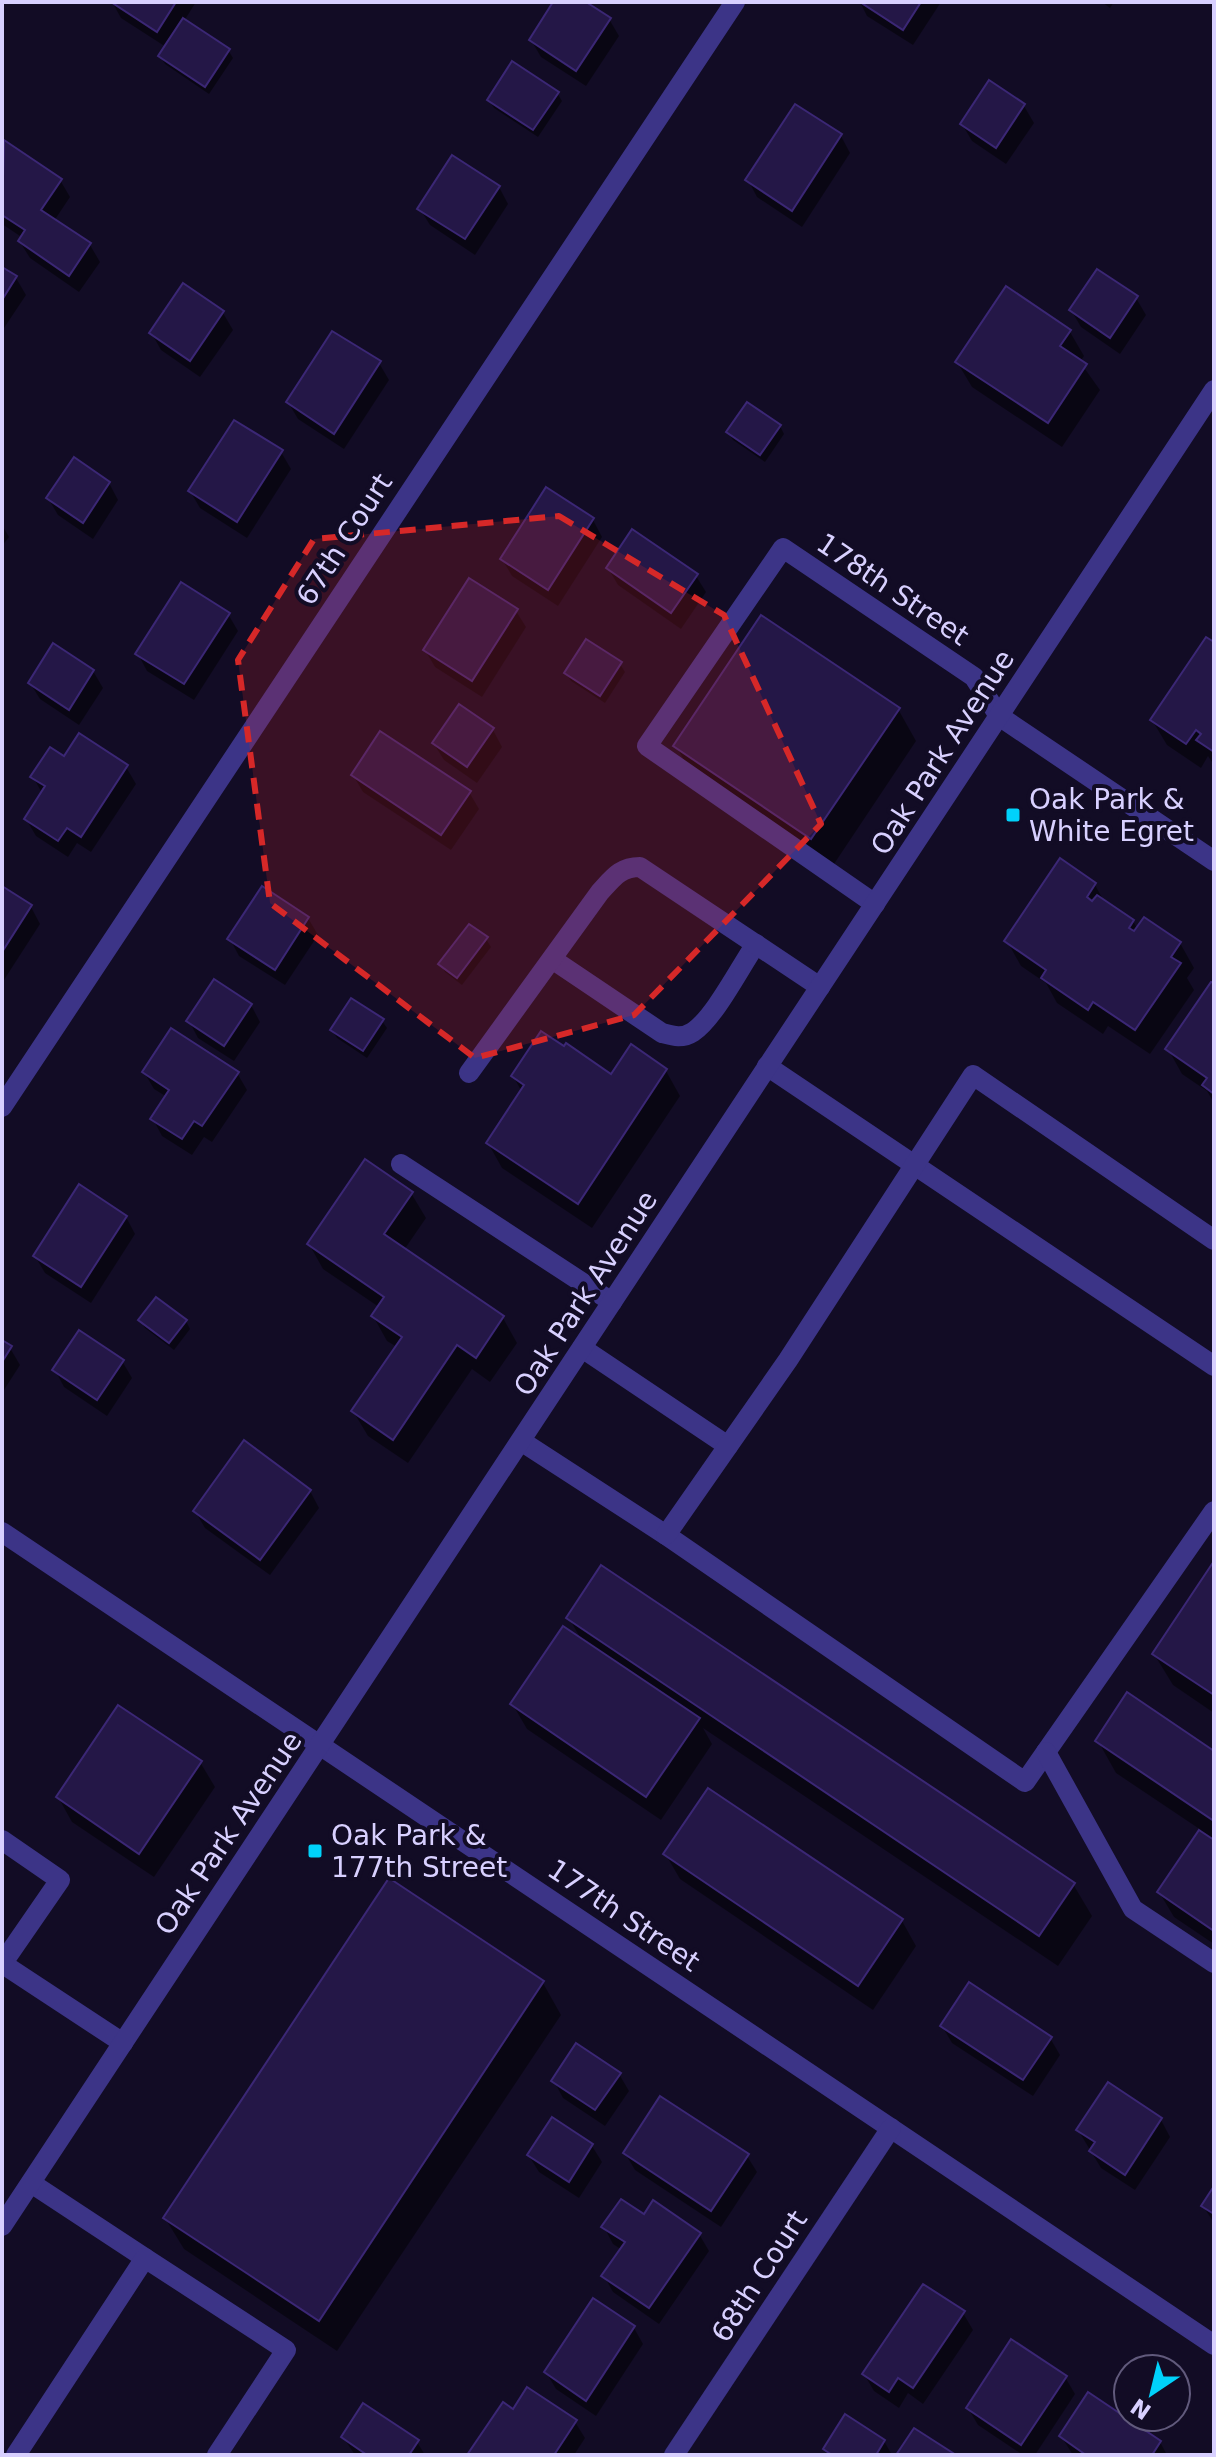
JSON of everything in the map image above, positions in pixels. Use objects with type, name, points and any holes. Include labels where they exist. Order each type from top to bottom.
[{"type":"street","name":"67th Court","points":[[2,1107],[735,2]]},
{"type":"street","name":"Oak Park Avenue","points":[[2,2226],[1214,390]]},
{"type":"street","name":"178th Street","points":[[875,904],[647,746],[783,548],[974,677],[999,716]]},
{"type":"street","points":[[999,716],[1214,861]]},
{"type":"street","points":[[469,1073],[600,892],[618,872],[629,867],[640,867],[820,987]]},
{"type":"street","points":[[552,959],[662,1033],[678,1037],[692,1032],[706,1019],[756,944]]},
{"type":"street","points":[[767,1066],[1214,1366]]},
{"type":"street","points":[[666,1535],[973,1075],[1214,1240]]},
{"type":"street","points":[[401,1164],[612,1302]]},
{"type":"street","points":[[582,1348],[728,1446]]},
{"type":"street","points":[[521,1441],[666,1535],[1025,1782],[1214,1511]]},
{"type":"street","name":"177th Street","points":[[2,1532],[1214,2345]]},
{"type":"street","points":[[1046,1752],[1133,1909],[1214,1963]]},
{"type":"street","points":[[2,1840],[60,1880],[2,1964],[123,2043]]},
{"type":"street","name":"68th Court","points":[[674,2455],[891,2128]]},
{"type":"street","points":[[31,2183],[286,2350],[217,2455]]},
{"type":"street","points":[[16,2455],[145,2258]]},
{"type":"highlighted area","points":[[559,516],[724,615],[821,824],[634,1015],[475,1058],[270,903],[238,660],[314,539]]},
{"type":"building","points":[[111,2],[176,2],[157,32]]},
{"type":"building","points":[[553,2],[586,2],[611,18],[576,71],[529,40]]},
{"type":"building","points":[[860,2],[921,2],[903,30]]},
{"type":"building","points":[[183,18],[230,49],[205,87],[158,56]]},
{"type":"building","points":[[512,61],[559,92],[533,130],[487,100]]},
{"type":"building","points":[[989,80],[1025,104],[996,148],[960,124]]},
{"type":"building","points":[[795,104],[842,134],[792,211],[745,180]]},
{"type":"building","points":[[4,140],[62,179],[41,210],[91,243],[69,276],[18,241],[25,230],[2,215]]},
{"type":"building","points":[[452,155],[500,186],[465,239],[417,209]]},
{"type":"building","points":[[2,267],[17,276],[2,300]]},
{"type":"building","points":[[1097,269],[1138,296],[1110,338],[1069,310]]},
{"type":"building","points":[[183,283],[224,311],[190,361],[149,333]]},
{"type":"building","points":[[1006,286],[1071,330],[1060,346],[1087,364],[1048,423],[955,362]]},
{"type":"building","points":[[332,331],[381,361],[334,434],[286,402]]},
{"type":"building","points":[[747,402],[781,425],[760,455],[726,432]]},
{"type":"building","points":[[234,420],[283,450],[237,522],[188,491]]},
{"type":"building","points":[[74,457],[110,482],[83,523],[46,498]]},
{"type":"building","points":[[546,487],[594,518],[548,590],[500,559]]},
{"type":"building","points":[[632,529],[698,574],[671,613],[606,568]]},
{"type":"building","points":[[469,578],[518,609],[472,681],[423,650]]},
{"type":"building","points":[[181,582],[230,613],[184,684],[135,654]]},
{"type":"building","points":[[761,615],[900,708],[811,839],[673,746]]},
{"type":"building","points":[[1206,637],[1214,642],[1214,752],[1196,740],[1201,734],[1196,730],[1186,744],[1150,720]]},
{"type":"building","points":[[586,639],[622,662],[600,696],[564,673]]},
{"type":"building","points":[[53,643],[94,670],[69,710],[28,683]]},
{"type":"building","points":[[459,704],[494,728],[467,767],[432,743]]},
{"type":"building","points":[[380,731],[471,791],[441,835],[351,775]]},
{"type":"building","points":[[79,733],[128,765],[81,837],[67,828],[58,841],[24,819],[45,786],[30,777],[50,747],[64,756]]},
{"type":"building","points":[[1060,858],[1096,883],[1087,897],[1092,901],[1097,895],[1134,920],[1129,928],[1134,931],[1144,917],[1181,942],[1171,957],[1181,963],[1135,1030],[1093,1002],[1088,1010],[1041,978],[1046,970],[1004,941]]},
{"type":"building","points":[[2,886],[32,905],[2,952]]},
{"type":"building","points":[[262,886],[309,917],[275,970],[227,939]]},
{"type":"building","points":[[469,924],[488,937],[457,978],[438,964]]},
{"type":"building","points":[[214,979],[252,1004],[224,1046],[186,1021]]},
{"type":"building","points":[[1211,982],[1214,983],[1214,1094],[1202,1085],[1207,1078],[1165,1049]]},
{"type":"building","points":[[351,998],[384,1019],[363,1051],[330,1030]]},
{"type":"building","points":[[171,1028],[239,1072],[202,1126],[194,1121],[182,1139],[150,1119],[169,1090],[142,1072]]},
{"type":"building","points":[[541,1031],[564,1046],[566,1043],[611,1074],[631,1044],[667,1069],[578,1204],[486,1143],[524,1085],[511,1076]]},
{"type":"building","points":[[365,1159],[413,1192],[384,1234],[504,1316],[476,1358],[457,1345],[393,1440],[351,1411],[402,1337],[371,1316],[384,1297],[307,1244]]},
{"type":"building","points":[[79,1184],[127,1216],[81,1287],[33,1256]]},
{"type":"building","points":[[156,1297],[187,1320],[169,1343],[138,1320]]},
{"type":"building","points":[[79,1330],[124,1360],[97,1400],[52,1370]]},
{"type":"building","points":[[2,1340],[12,1346],[2,1362]]},
{"type":"building","points":[[244,1440],[311,1490],[260,1560],[193,1511]]},
{"type":"building","points":[[1214,1561],[1214,1695],[1152,1654]]},
{"type":"building","points":[[601,1565],[1075,1883],[1039,1936],[566,1618]]},
{"type":"building","points":[[563,1626],[700,1718],[646,1797],[510,1704]]},
{"type":"building","points":[[1127,1692],[1214,1751],[1214,1821],[1095,1741]]},
{"type":"building","points":[[118,1705],[202,1761],[139,1854],[56,1797]]},
{"type":"building","points":[[708,1788],[903,1919],[858,1986],[663,1854]]},
{"type":"building","points":[[1199,1830],[1214,1840],[1214,1931],[1157,1892]]},
{"type":"building","points":[[389,1878],[544,1981],[319,2321],[163,2218]]},
{"type":"building","points":[[969,1982],[1052,2037],[1023,2080],[940,2026]]},
{"type":"building","points":[[576,2043],[621,2073],[595,2110],[551,2081]]},
{"type":"building","points":[[1108,2082],[1162,2118],[1125,2175],[1089,2151],[1095,2142],[1076,2130]]},
{"type":"building","points":[[660,2096],[749,2154],[711,2211],[623,2153]]},
{"type":"building","points":[[552,2117],[593,2144],[569,2182],[527,2155]]},
{"type":"building","points":[[1214,2186],[1214,2214],[1201,2206]]},
{"type":"building","points":[[621,2199],[644,2214],[653,2200],[701,2233],[649,2308],[601,2276],[625,2242],[601,2227]]},
{"type":"building","points":[[923,2284],[965,2311],[913,2388],[898,2378],[889,2392],[862,2374]]},
{"type":"building","points":[[593,2298],[635,2326],[586,2401],[544,2372]]},
{"type":"building","points":[[1011,2339],[1067,2376],[1021,2445],[966,2408]]},
{"type":"building","points":[[527,2387],[577,2420],[554,2455],[467,2455],[503,2402],[513,2409]]},
{"type":"building","points":[[1088,2392],[1112,2408],[1112,2433],[1149,2433],[1161,2441],[1152,2455],[1086,2455],[1059,2436]]},
{"type":"building","points":[[363,2403],[419,2440],[409,2455],[367,2455],[341,2437]]},
{"type":"building","points":[[845,2414],[885,2440],[876,2455],[832,2455],[823,2449]]},
{"type":"building","points":[[914,2428],[956,2455],[896,2455]]},
{"type":"place","name":"Oak Park & White Egret","points":[[1013,815]]},
{"type":"place","name":"Oak Park & 177th Street","points":[[315,1851]]}]
